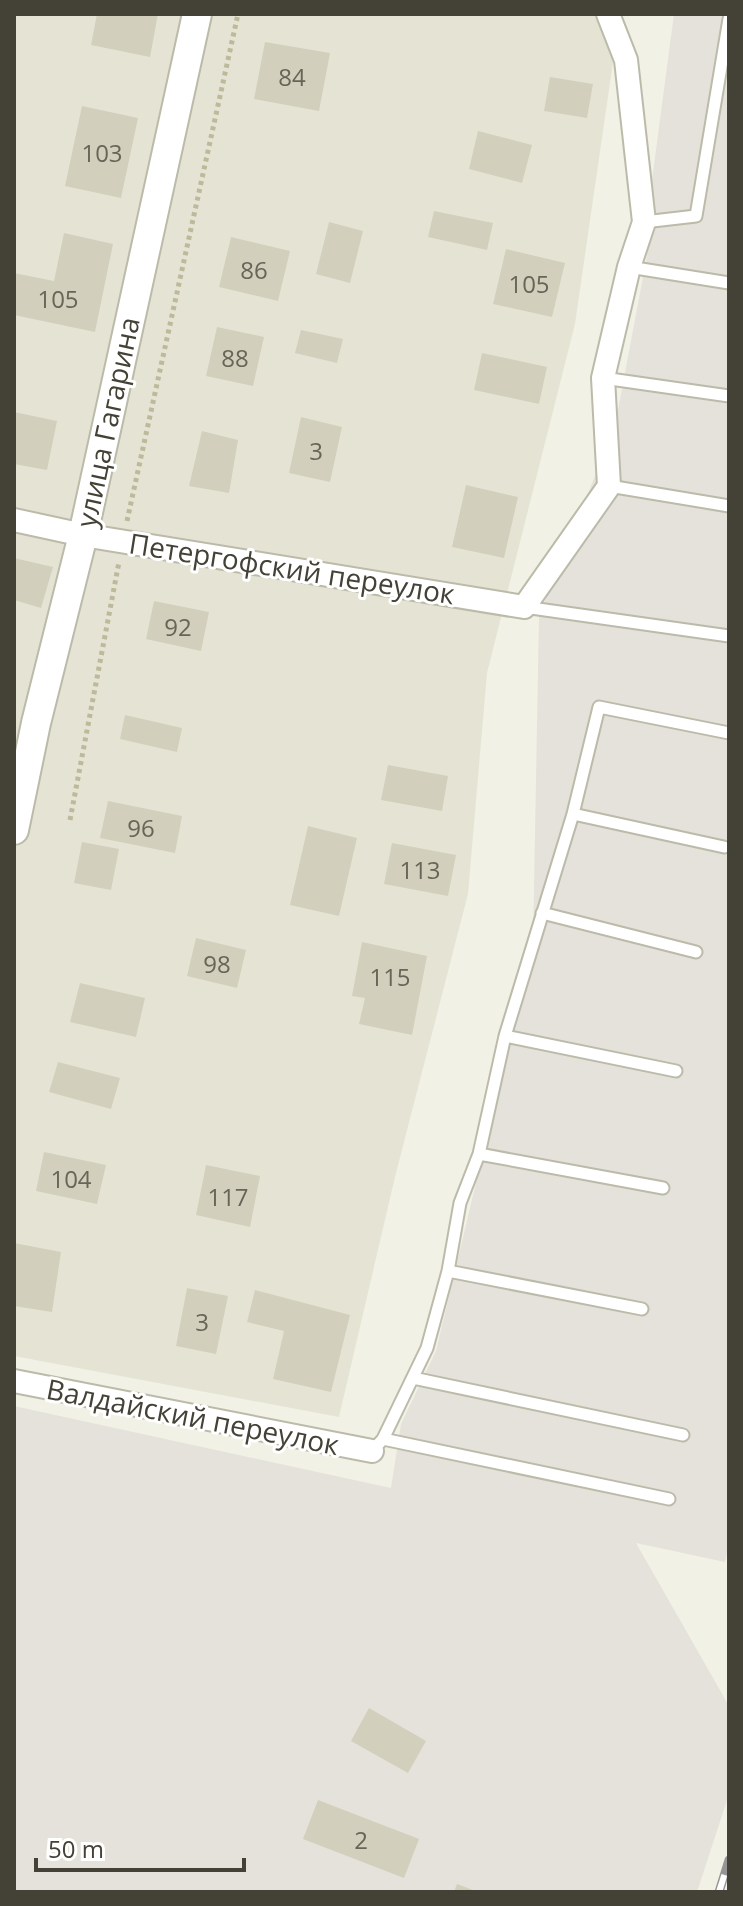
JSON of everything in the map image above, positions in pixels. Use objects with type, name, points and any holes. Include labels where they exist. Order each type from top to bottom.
[{"type":"street","name":"улица Гагарина","points":[[14,830],[36,723],[83,535],[197,14]]},
{"type":"street","points":[[524,607],[609,486],[603,378],[629,267],[644,222],[626,60],[608,14]]},
{"type":"street","name":"Петергофский переулок","points":[[14,520],[83,535],[524,607]]},
{"type":"street","points":[[14,744],[36,723]]},
{"type":"street","name":"Валдайский переулок","points":[[14,1381],[378,1445]]},
{"type":"lane","points":[[644,222],[696,216],[729,19]]},
{"type":"lane","points":[[629,267],[729,283]]},
{"type":"lane","points":[[603,378],[729,396]]},
{"type":"lane","points":[[609,486],[729,506]]},
{"type":"lane","points":[[524,607],[729,636]]},
{"type":"lane","points":[[669,1499],[378,1445],[427,1348],[448,1271],[460,1203],[479,1154],[505,1036],[573,814],[599,707],[729,733]]},
{"type":"lane","points":[[573,814],[724,847]]},
{"type":"lane","points":[[542,913],[696,952]]},
{"type":"lane","points":[[505,1036],[676,1071]]},
{"type":"lane","points":[[479,1154],[663,1188]]},
{"type":"lane","points":[[448,1271],[642,1309]]},
{"type":"lane","points":[[413,1378],[683,1435]]},
{"type":"path","points":[[70,820],[123,540],[238,14]]},
{"type":"shaded area","points":[[14,14],[620,14],[575,324],[487,673],[468,894],[395,1177],[339,1417],[14,1356]]},
{"type":"shaded area","points":[[674,14],[729,14],[729,1543],[725,1562],[636,1543],[729,1706],[729,1794],[697,1892],[14,1892],[14,1406],[391,1488],[401,1424],[436,1351],[533,943],[539,616],[615,426],[649,245],[652,180]]},
{"type":"building","points":[[97,14],[158,14],[150,57],[91,45]]},
{"type":"building","points":[[265,42],[330,53],[319,111],[254,99]]},
{"type":"building","points":[[550,77],[593,84],[587,118],[544,111]]},
{"type":"building","points":[[82,106],[138,118],[121,198],[65,186]]},
{"type":"building","points":[[478,131],[532,145],[522,183],[469,169]]},
{"type":"building","points":[[434,211],[493,223],[487,250],[428,237]]},
{"type":"building","points":[[329,222],[363,231],[350,283],[316,274]]},
{"type":"building","points":[[64,233],[113,244],[95,332],[14,315],[14,273],[54,281]]},
{"type":"building","points":[[231,237],[290,251],[278,301],[219,287]]},
{"type":"building","points":[[506,249],[565,263],[552,317],[493,304]]},
{"type":"building","points":[[217,327],[264,337],[253,386],[206,376]]},
{"type":"building","points":[[301,330],[343,339],[337,363],[295,353]]},
{"type":"building","points":[[482,353],[547,367],[539,404],[474,390]]},
{"type":"building","points":[[14,412],[57,421],[47,470],[14,464]]},
{"type":"building","points":[[301,417],[342,427],[330,482],[289,473]]},
{"type":"building","points":[[202,431],[238,440],[229,493],[189,486]]},
{"type":"building","points":[[466,485],[518,497],[504,558],[452,547]]},
{"type":"building","points":[[14,558],[53,567],[41,608],[14,600]]},
{"type":"building","points":[[154,601],[209,612],[201,651],[146,639]]},
{"type":"building","points":[[125,715],[182,728],[177,752],[120,739]]},
{"type":"building","points":[[388,765],[448,776],[442,811],[381,800]]},
{"type":"building","points":[[108,801],[182,816],[175,853],[100,838]]},
{"type":"building","points":[[308,826],[357,838],[339,916],[290,905]]},
{"type":"building","points":[[82,842],[119,849],[111,890],[74,883]]},
{"type":"building","points":[[392,843],[456,855],[448,896],[384,884]]},
{"type":"building","points":[[196,938],[246,950],[237,988],[187,976]]},
{"type":"building","points":[[362,942],[427,956],[412,1035],[359,1024],[365,998],[352,996]]},
{"type":"building","points":[[80,983],[145,998],[136,1037],[70,1022]]},
{"type":"building","points":[[58,1062],[120,1078],[111,1109],[49,1092]]},
{"type":"building","points":[[44,1152],[106,1165],[97,1204],[36,1191]]},
{"type":"building","points":[[206,1165],[260,1176],[250,1227],[196,1215]]},
{"type":"building","points":[[14,1243],[61,1252],[52,1312],[14,1306]]},
{"type":"building","points":[[187,1288],[228,1296],[216,1354],[176,1346]]},
{"type":"building","points":[[255,1290],[350,1315],[331,1392],[273,1379],[284,1331],[247,1322]]},
{"type":"building","points":[[369,1708],[426,1741],[408,1773],[351,1741]]},
{"type":"building","points":[[318,1800],[419,1839],[404,1878],[303,1839]]},
{"type":"building","points":[[457,1884],[478,1892],[454,1892]]},
{"type":"railway","points":[[719,1892],[729,1860]]}]
